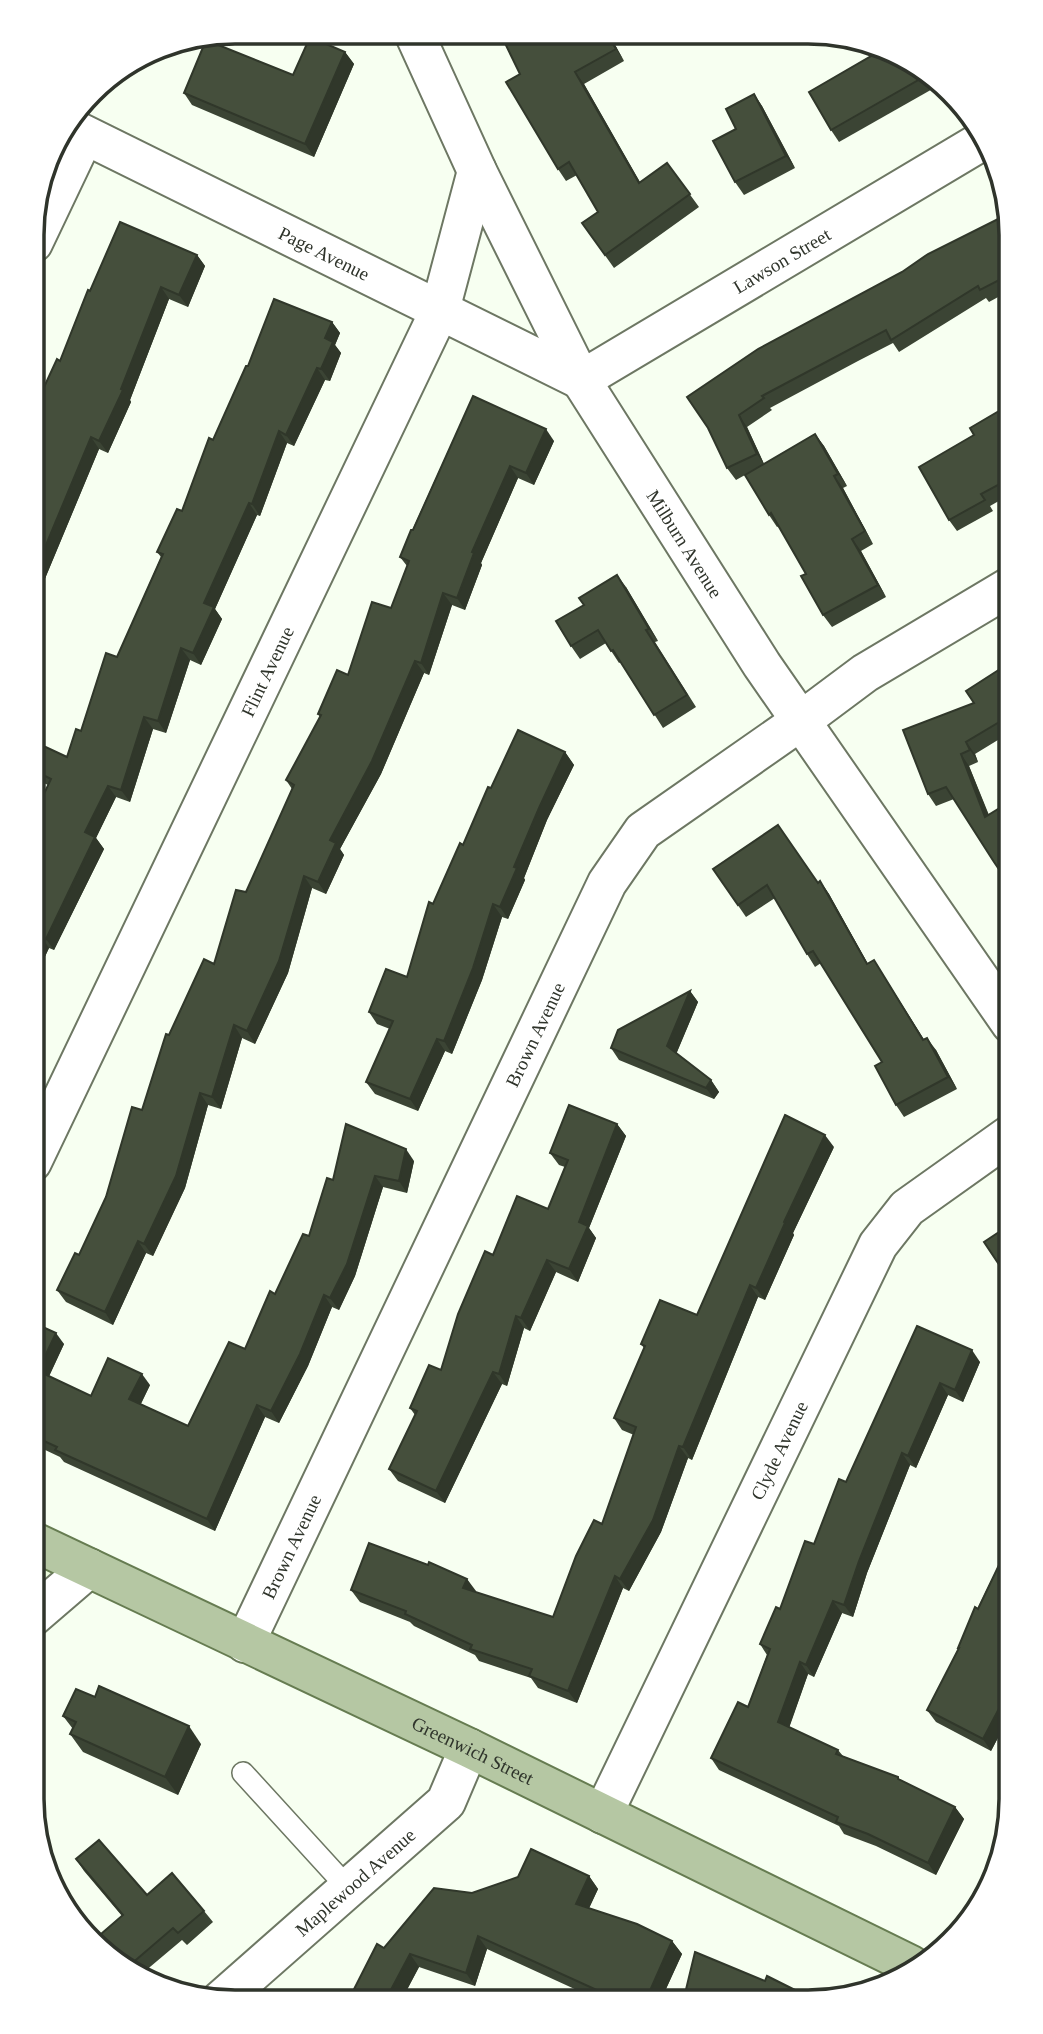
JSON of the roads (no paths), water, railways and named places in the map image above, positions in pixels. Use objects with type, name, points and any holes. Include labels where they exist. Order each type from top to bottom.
[{"type":"main road","name":"Greenwich Street","points":[[44,1547],[469,1748],[906,1963]]},
{"type":"street","name":"Milburn Avenue","points":[[419,44],[477,172],[580,380],[762,665],[999,1007]]},
{"type":"street","points":[[45,211],[75,131]]},
{"type":"street","name":"Page Avenue","points":[[75,131],[580,380]]},
{"type":"street","name":"Lawson Street","points":[[580,380],[976,144]]},
{"type":"street","name":"Flint Avenue","points":[[44,1137],[440,310],[477,172]]},
{"type":"street","name":"Brown Avenue","points":[[245,1643],[607,883],[643,831],[865,673],[999,593]]},
{"type":"street","name":"Clyde Avenue","points":[[603,1814],[878,1245],[907,1208],[999,1143]]},
{"type":"street","points":[[44,1607],[89,1568]]},
{"type":"street","name":"Maplewood Avenue","points":[[233,1990],[446,1802],[469,1748]]},
{"type":"lane","points":[[243,1773],[348,1888]]}]
